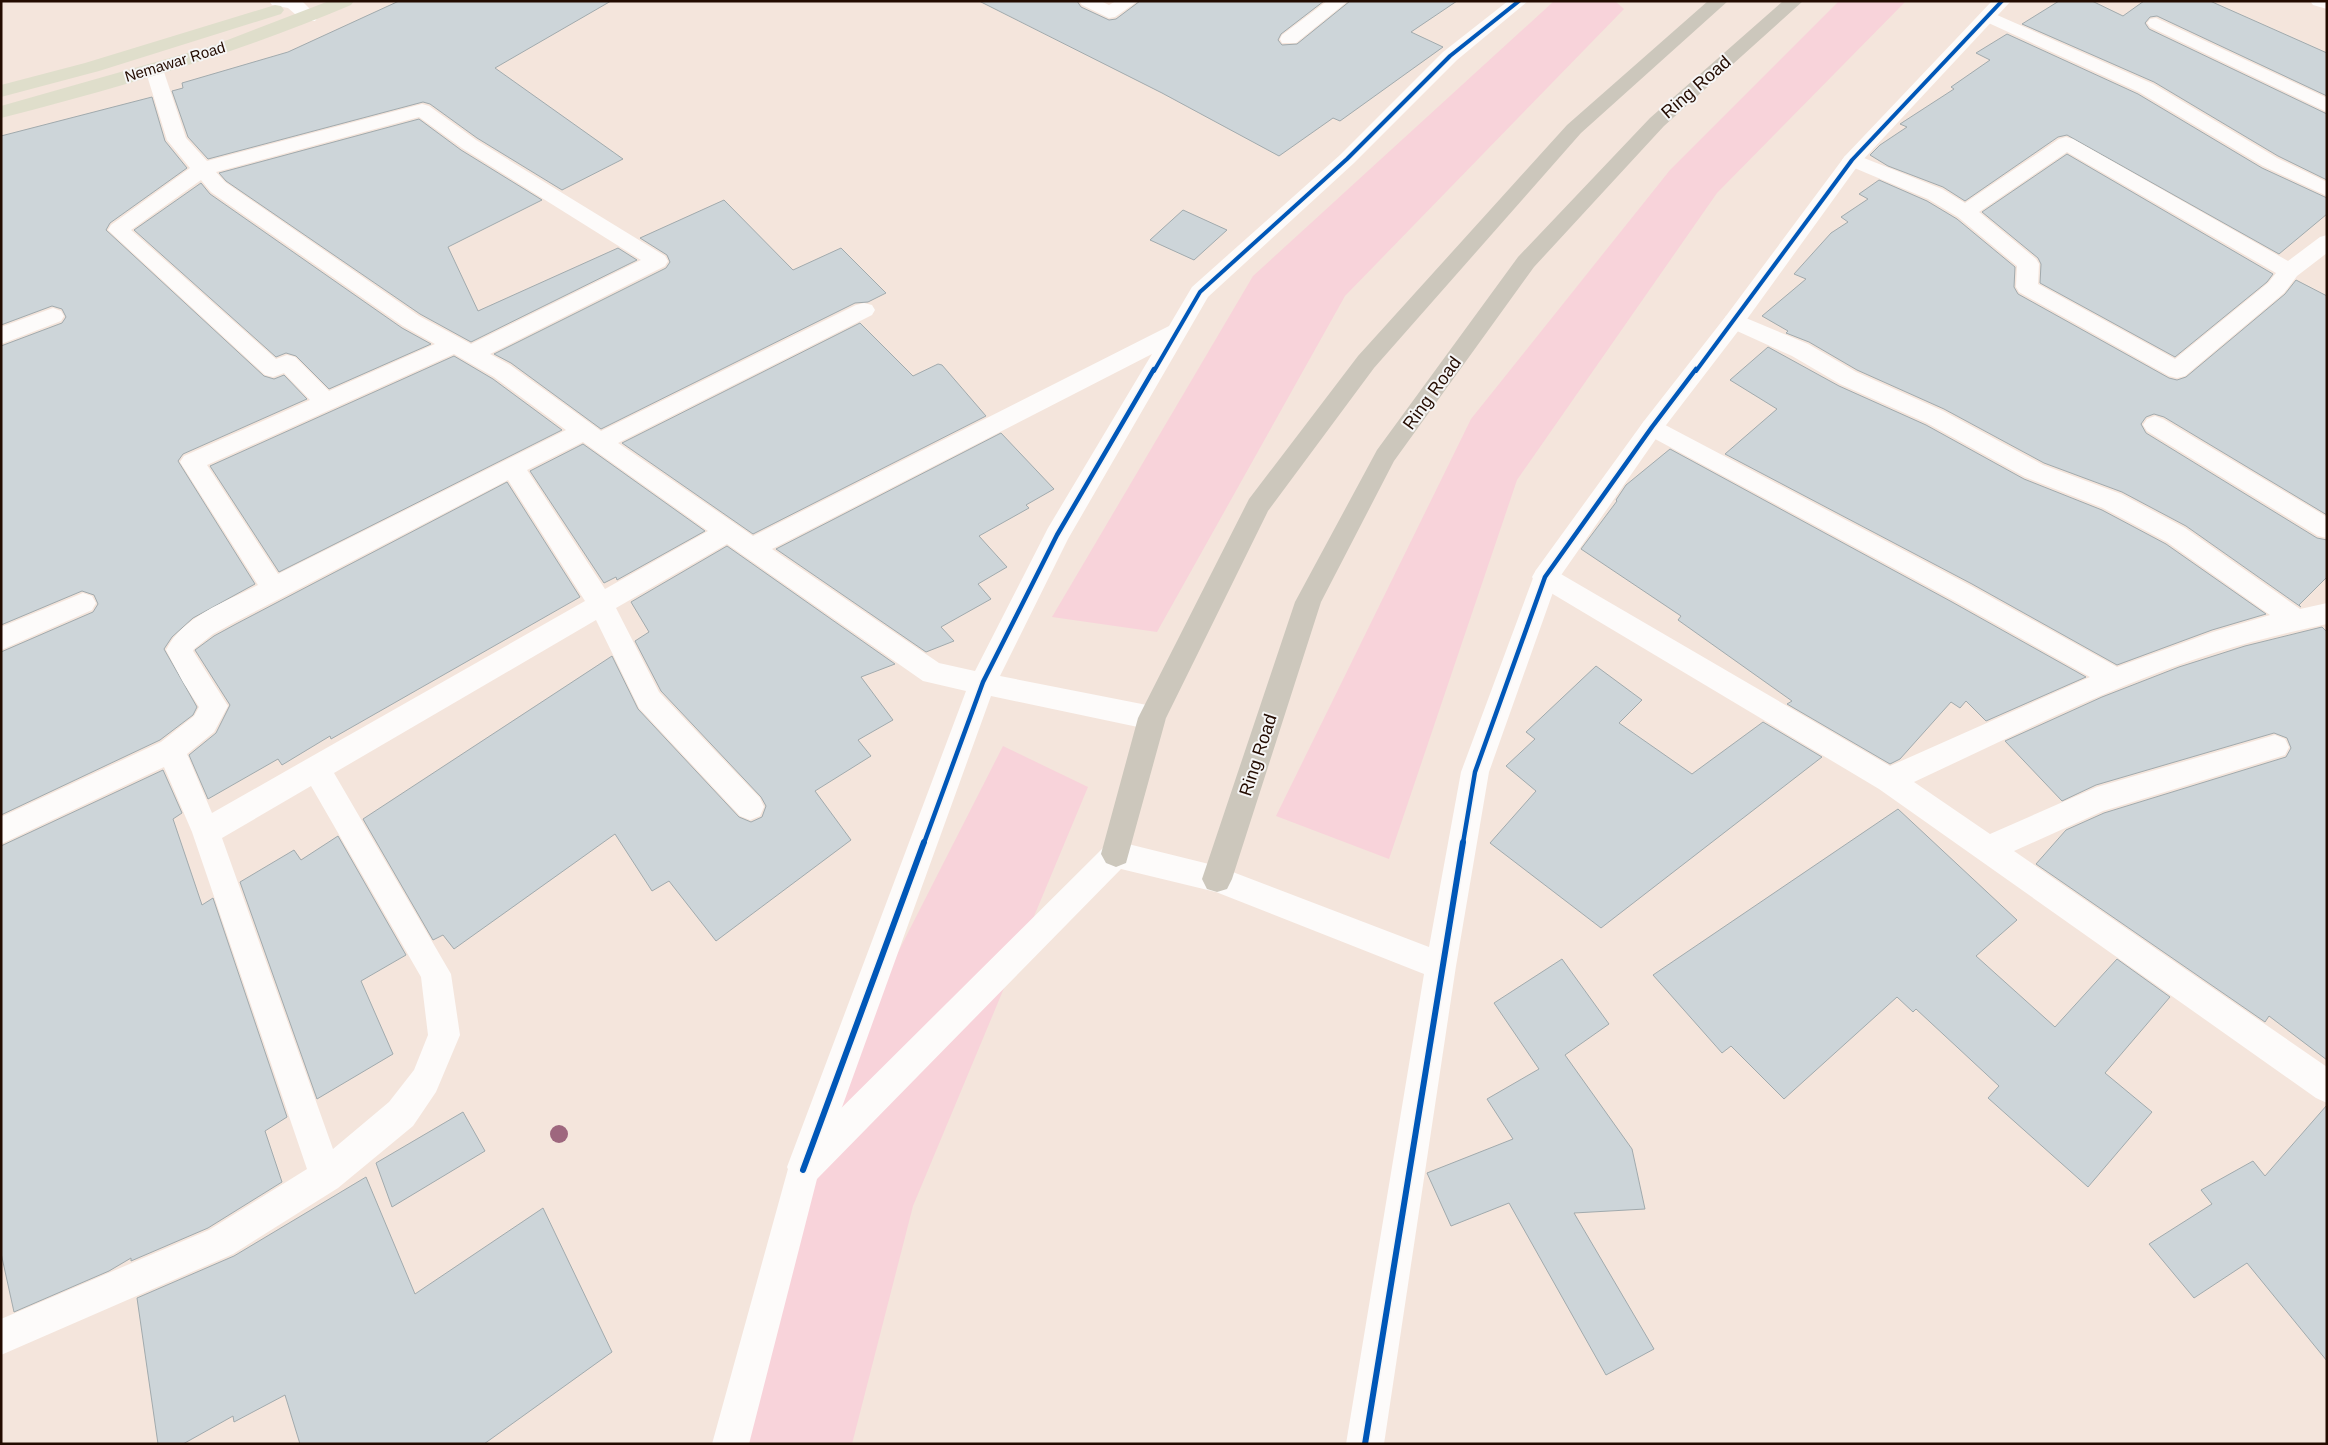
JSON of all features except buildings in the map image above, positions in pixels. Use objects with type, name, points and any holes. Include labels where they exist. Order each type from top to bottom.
[{"type":"highway","name":"Nemawar Road","points":[[1,112],[154,69],[309,17],[345,1]]},
{"type":"highway","name":"Nemawar Road","points":[[1,91],[92,67],[290,2]]},
{"type":"main road","points":[[1116,854],[1152,718],[1258,506],[1366,362],[1574,129],[1719,1]]},
{"type":"main road","name":"Ring Road","points":[[1217,880],[1308,602],[1386,456],[1526,262],[1657,122],[1794,1]]},
{"type":"street","points":[[1088,1],[1109,13],[1129,1]]},
{"type":"street","points":[[1289,39],[1339,1]]},
{"type":"street","points":[[730,1444],[803,1170],[983,682],[1057,535],[1200,292],[1347,159],[1450,56],[1519,1]]},
{"type":"street","points":[[2319,1],[2327,4]]},
{"type":"street","points":[[290,2],[309,17]]},
{"type":"street","points":[[1365,1444],[1441,966],[1475,772],[1545,577],[1652,427],[1734,321],[1852,160],[1995,9],[2146,88],[2270,162],[2327,190]]},
{"type":"street","points":[[2156,23],[2327,106]]},
{"type":"street","points":[[154,69],[178,140],[202,169],[226,193],[411,321],[502,371],[752,548],[932,672],[1152,718]]},
{"type":"street","points":[[274,589],[192,462],[326,402],[462,350],[657,261],[469,144],[422,110],[202,169],[118,230],[273,368],[287,363],[326,402]]},
{"type":"street","points":[[1965,212],[2066,143],[2288,271]]},
{"type":"street","points":[[1852,160],[1935,194],[1965,212],[2028,264],[2027,287],[2177,370],[2276,288],[2288,271],[2322,251]]},
{"type":"street","points":[[1,831],[171,750],[204,724],[214,706],[192,674],[179,650],[184,640],[212,623],[274,589],[512,467],[592,436],[864,310]]},
{"type":"street","points":[[1,336],[53,316]]},
{"type":"street","points":[[1734,321],[1800,350],[1848,378],[1935,418],[2034,471],[2112,501],[2176,535],[2295,619]]},
{"type":"street","points":[[752,548],[1178,331]]},
{"type":"street","points":[[2155,425],[2327,529]]},
{"type":"street","points":[[1652,427],[2114,678]]},
{"type":"street","points":[[512,467],[601,605],[650,700],[750,807]]},
{"type":"street","points":[[206,832],[728,531]]},
{"type":"street","points":[[1545,577],[1889,780],[2327,1087]]},
{"type":"street","points":[[1,639],[83,603]]},
{"type":"street","points":[[1889,780],[2114,678],[2182,652],[2295,619],[2327,613]]},
{"type":"street","points":[[1988,849],[2097,800],[2276,747]]},
{"type":"street","points":[[171,750],[206,832],[326,1176]]},
{"type":"street","points":[[1,1337],[221,1242],[326,1176],[401,1114],[425,1081],[444,1035],[436,974],[316,768]]},
{"type":"street","points":[[803,1170],[1116,854],[1217,880],[1441,966]]},
{"type":"shaded area","points":[[1554,1],[1615,1],[1624,9],[1345,296],[1157,632],[1052,617],[1253,276]]},
{"type":"shaded area","points":[[1839,1],[1906,1],[1717,193],[1517,480],[1389,859],[1276,816],[1471,419],[1670,170]]},
{"type":"shaded area","points":[[1003,746],[1088,787],[913,1206],[852,1444],[716,1444],[804,1137]]},
{"type":"cycle path","points":[[803,1170],[983,682],[1057,535],[1200,292],[1347,159],[1450,56],[1519,1]]},
{"type":"cycle path","points":[[1365,1444],[1441,966],[1475,772],[1545,577],[1652,427],[1734,321],[1852,160],[2002,1]]}]
